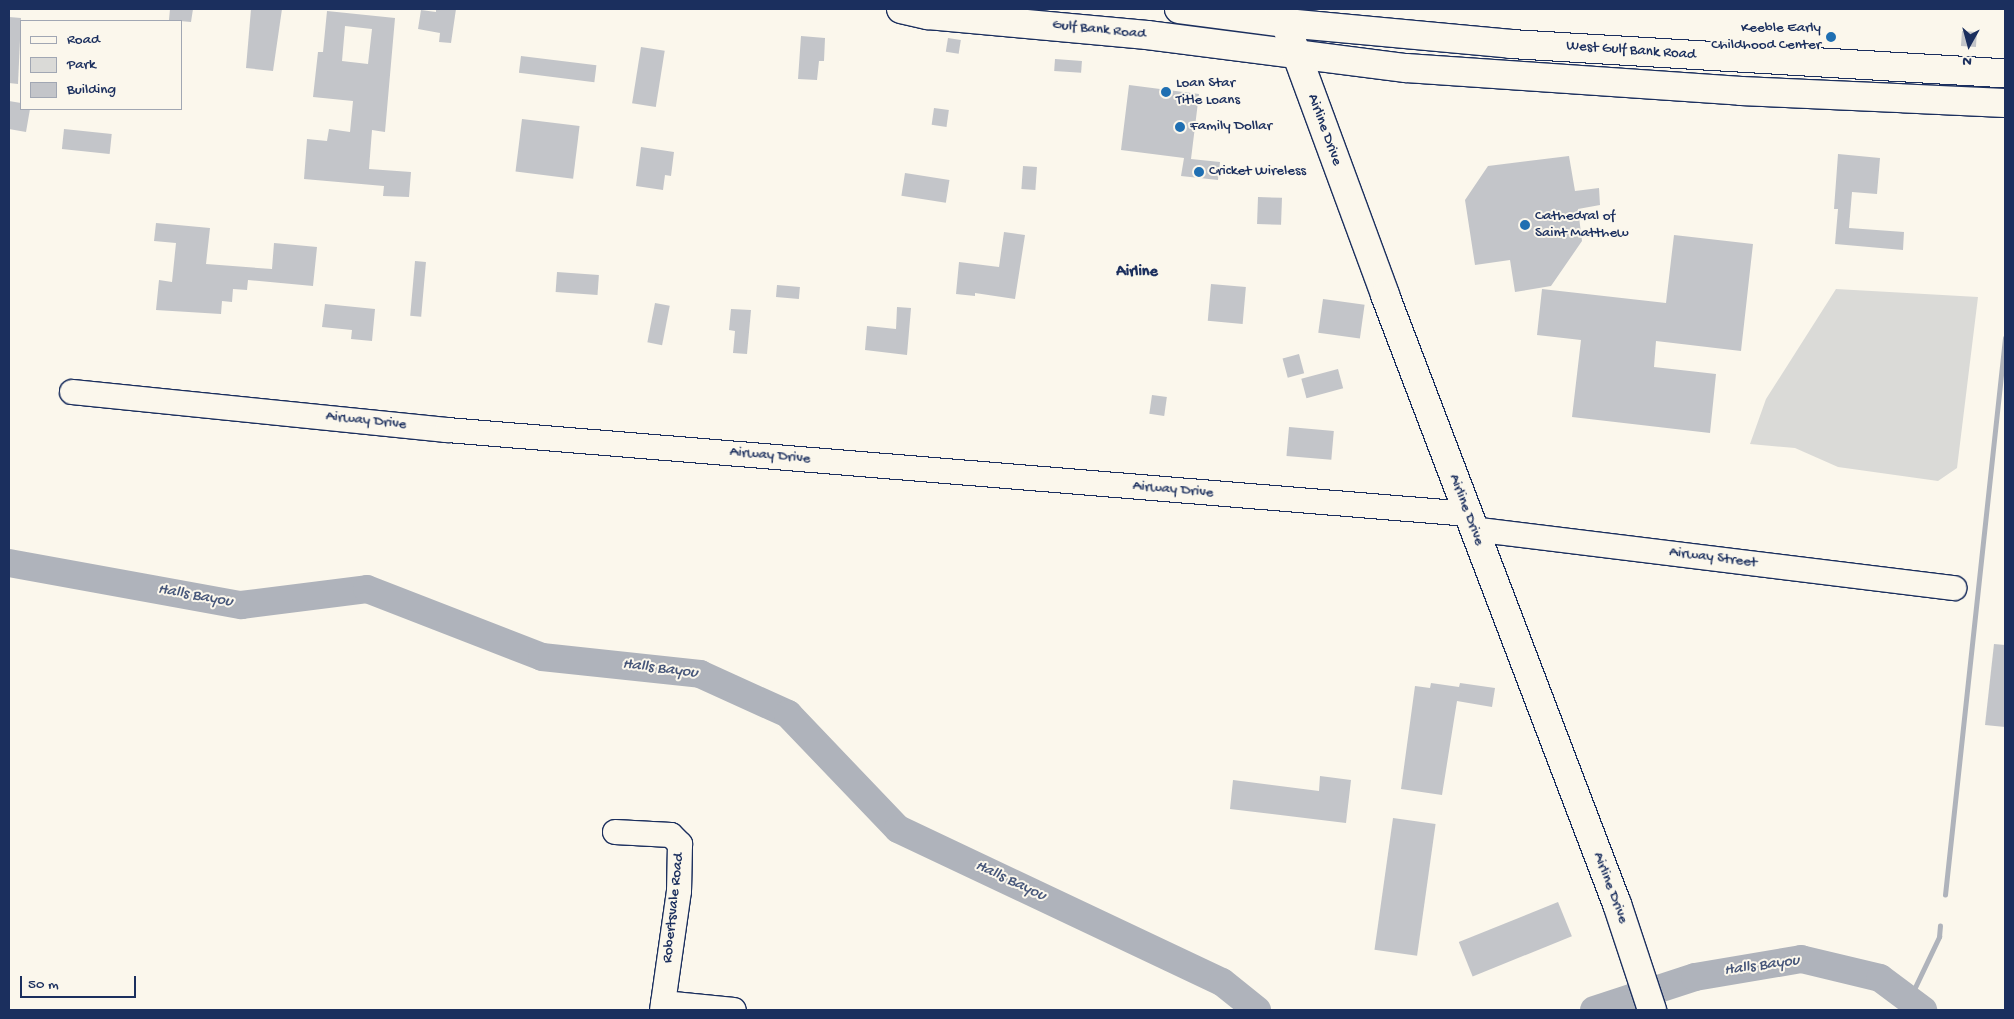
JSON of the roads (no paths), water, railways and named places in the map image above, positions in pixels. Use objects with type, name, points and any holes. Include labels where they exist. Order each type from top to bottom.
[{"type":"main road","name":"Gulf Bank Road","points":[[901,9],[928,15],[1122,32],[1297,54]]},
{"type":"main road","points":[[1179,9],[1283,16]]},
{"type":"main road","name":"Airline Drive","points":[[1283,16],[1470,522],[1630,941],[1652,1010]]},
{"type":"main road","name":"West Gulf Bank Road","points":[[1283,16],[1511,44],[2005,72]]},
{"type":"main road","points":[[1297,54],[1406,68],[1507,75],[1789,93],[2005,102]]},
{"type":"street","name":"Airway Drive","points":[[72,392],[447,430],[1470,522]]},
{"type":"street","name":"Airway Street","points":[[1470,522],[1954,588]]},
{"type":"street","name":"Robertsvale Road","points":[[615,832],[671,835],[680,844],[678,891],[662,1006]]},
{"type":"street","points":[[662,1006],[734,1010]]},
{"type":"waterway","points":[[1945,895],[2005,338]]},
{"type":"waterway","name":"Halls Bayou","points":[[9,563],[241,605],[367,589],[542,657],[700,674],[788,714],[898,829],[1222,982],[1257,1010]]},
{"type":"waterway","points":[[1909,1000],[1939,937],[1940,926]]},
{"type":"waterway","name":"Halls Bayou","points":[[1594,1010],[1695,977],[1801,959],[1880,978],[1923,1010]]},
{"type":"place","name":"Keeble Early Childhood Center","points":[[1831,37]]},
{"type":"place","name":"Loan Star Title Loans","points":[[1166,92]]},
{"type":"place","name":"Family Dollar","points":[[1180,127]]},
{"type":"place","name":"Cricket Wireless","points":[[1199,172]]},
{"type":"place","name":"Cathedral of Saint Matthew","points":[[1525,225]]},
{"type":"district","name":"Airline","points":[[1137,273]]}]
